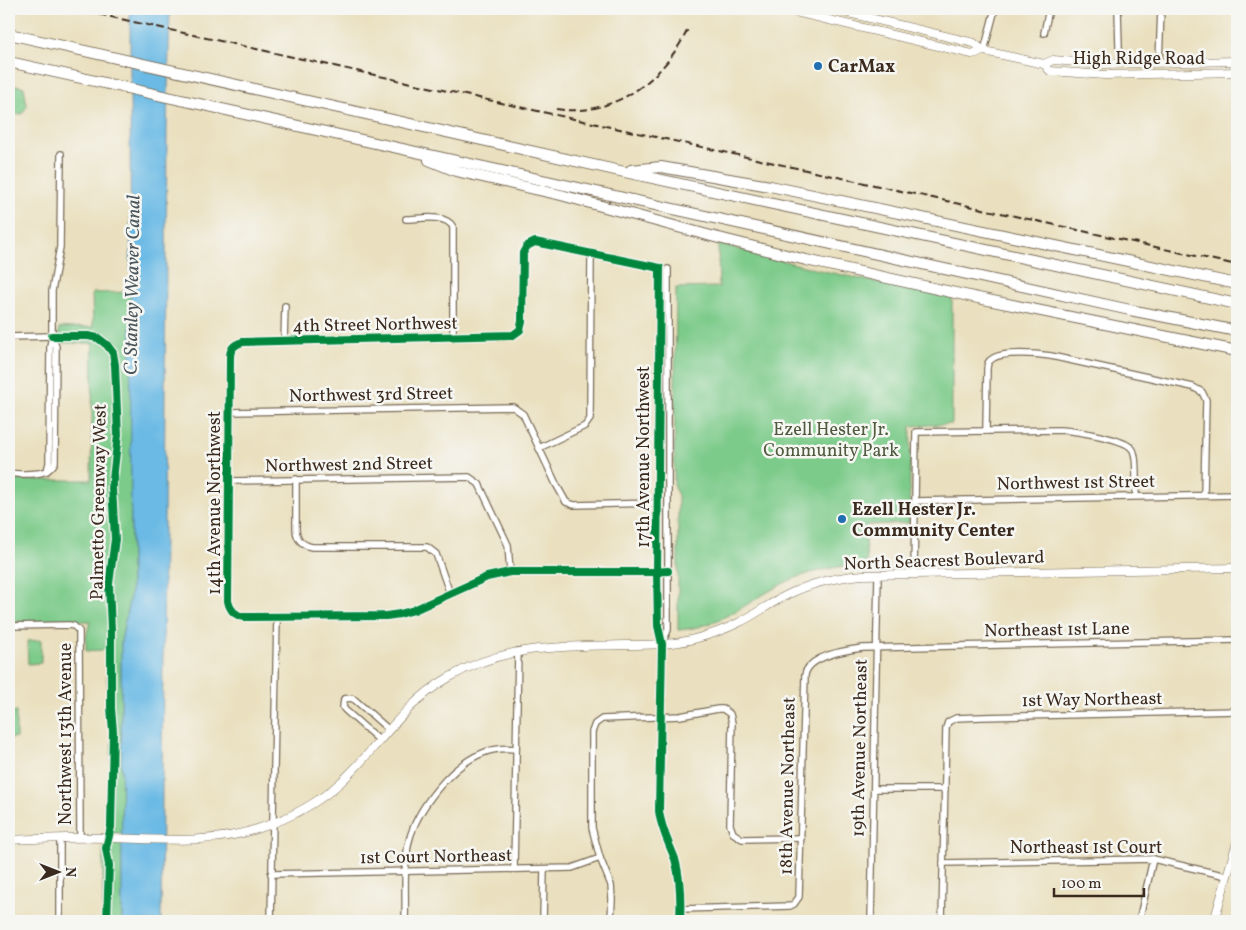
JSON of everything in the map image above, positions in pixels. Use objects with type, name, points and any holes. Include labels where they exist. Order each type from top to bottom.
[{"type":"highway","points":[[9,34],[620,171],[1237,304]]},
{"type":"highway","points":[[9,62],[1130,310],[1237,331]]},
{"type":"highway","points":[[403,149],[456,171],[561,195],[764,250],[969,296],[1237,352]]},
{"type":"highway","points":[[620,171],[661,167],[763,185],[1237,284]]},
{"type":"street","name":"High Ridge Road","points":[[784,9],[972,54],[984,52],[1044,64],[1050,70],[1081,74],[1119,75],[1237,72]]},
{"type":"street","name":"High Ridge Road","points":[[832,9],[974,43],[984,52]]},
{"type":"street","points":[[984,52],[995,9]]},
{"type":"street","points":[[1044,33],[1049,9]]},
{"type":"street","points":[[1118,9],[1119,47]]},
{"type":"street","points":[[1159,62],[1161,9]]},
{"type":"street","points":[[894,35],[897,24]]},
{"type":"street","name":"High Ridge Road","points":[[1044,64],[1053,60],[1083,63],[1237,61]]},
{"type":"street","points":[[1119,63],[1119,75]]},
{"type":"street","points":[[9,474],[47,471],[49,463],[53,386],[50,346],[52,336],[52,291],[60,247],[61,154]]},
{"type":"street","points":[[406,219],[444,218],[453,227],[453,337]]},
{"type":"street","name":"4th Street Northwest","points":[[232,348],[243,342],[508,336],[520,330],[522,322],[523,253],[527,246],[531,243],[539,242],[591,254]]},
{"type":"street","points":[[591,254],[590,419],[585,426],[539,448],[563,499],[570,504],[658,503]]},
{"type":"street","name":"17th Avenue Northwest","points":[[591,254],[660,268],[657,572],[658,626],[662,644]]},
{"type":"street","name":"17th Avenue Northwest","points":[[662,644],[668,630],[668,269]]},
{"type":"street","points":[[284,341],[285,306]]},
{"type":"street","points":[[9,337],[52,336]]},
{"type":"street","name":"14th Avenue Northwest","points":[[232,348],[230,357],[229,412],[229,605],[234,612],[241,616],[386,616],[414,610],[487,577],[510,572],[668,571]]},
{"type":"street","points":[[986,431],[986,369],[989,361],[997,356],[1051,356],[1193,387],[1202,392],[1206,400],[1204,495]]},
{"type":"street","name":"Northwest 3rd Street","points":[[229,412],[513,407],[523,414],[539,448]]},
{"type":"street","points":[[914,574],[916,432],[1067,430],[1125,443],[1129,445],[1134,453],[1136,496]]},
{"type":"street","name":"Northwest 2nd Street","points":[[229,481],[469,477],[479,484],[508,545],[510,572]]},
{"type":"street","points":[[296,480],[296,530],[298,538],[304,544],[312,547],[426,547],[436,554],[450,594]]},
{"type":"street","name":"Northwest 1st Street","points":[[915,501],[1237,495]]},
{"type":"street","name":"North Seacrest Boulevard","points":[[9,840],[60,838],[164,839],[232,836],[272,824],[298,812],[328,793],[354,769],[413,703],[445,679],[480,662],[518,651],[553,647],[662,644],[691,640],[738,623],[787,594],[814,584],[847,576],[1237,568]]},
{"type":"street","name":"19th Avenue Northeast","points":[[871,921],[878,575]]},
{"type":"street","points":[[271,921],[277,617]]},
{"type":"street","name":"Northwest 13th Avenue","points":[[9,626],[69,625],[74,626],[80,631],[80,838]]},
{"type":"street","name":"Northeast 1st Lane","points":[[805,671],[811,664],[833,654],[848,650],[876,647],[1237,640]]},
{"type":"street","points":[[662,644],[660,821],[678,871],[680,921]]},
{"type":"street","points":[[514,869],[518,651]]},
{"type":"street","name":"18th Avenue Northeast","points":[[680,908],[790,906],[797,901],[800,893],[805,671]]},
{"type":"street","points":[[379,740],[345,710],[343,707],[344,699],[352,698],[355,700],[388,729]]},
{"type":"street","points":[[611,921],[612,899],[610,885],[592,828],[591,813],[592,732],[595,724],[602,719],[680,716],[723,709],[730,714],[732,723],[730,825],[733,833],[742,838],[801,838]]},
{"type":"street","name":"1st Way Northeast","points":[[945,789],[946,728],[948,722],[956,718],[1237,712]]},
{"type":"street","points":[[405,921],[407,851],[415,824],[430,800],[464,763],[481,753],[496,749],[516,749]]},
{"type":"street","points":[[874,790],[945,789],[942,921]]},
{"type":"street","points":[[60,838],[60,921]]},
{"type":"street","points":[[1214,921],[1237,842]]},
{"type":"street","name":"1st Court Northeast","points":[[271,874],[576,867],[600,858]]},
{"type":"street","points":[[1139,921],[1153,859]]},
{"type":"street","name":"Northeast 1st Court","points":[[944,863],[1153,859],[1227,876]]},
{"type":"street","points":[[543,921],[544,868]]},
{"type":"green space","points":[[9,84],[24,87],[27,106],[22,114],[9,114]]},
{"type":"green space","name":"Ezell Hester Jr. Community Park","points":[[718,244],[819,270],[952,298],[952,424],[911,426],[909,523],[866,525],[867,563],[813,572],[782,584],[720,619],[693,628],[678,630],[678,495],[674,488],[676,288],[719,287]]},
{"type":"green space","points":[[131,292],[131,591],[121,642],[122,921],[103,921],[103,850],[110,825],[109,800],[112,730],[107,680],[108,666],[105,666],[105,650],[86,651],[86,637],[90,621],[9,622],[9,480],[91,480],[93,343],[59,343],[59,328],[93,327],[92,293]]},
{"type":"green space","points":[[41,640],[41,663],[28,664],[27,641]]},
{"type":"green space","points":[[9,712],[16,712],[16,738],[9,738]]},
{"type":"water","name":"C. Stanley Weaver Canal","points":[[130,9],[170,9],[167,129],[161,921],[122,921],[121,642],[131,591]]},
{"type":"railway","points":[[75,9],[1237,265]]},
{"type":"railway","points":[[556,109],[578,110],[598,107],[618,100],[636,90],[652,78],[666,63],[679,46],[689,27]]},
{"type":"cycle path","points":[[668,571],[653,572],[510,572],[487,577],[414,610],[386,616],[245,617],[239,615],[232,610],[228,601],[230,354],[232,349],[235,345],[243,342],[513,335],[520,330],[522,322],[523,253],[527,246],[535,242],[660,268],[657,572],[658,626],[662,644],[659,811],[663,830],[677,867],[680,890],[680,921]]},
{"type":"cycle path","name":"Palmetto Greenway West","points":[[52,336],[88,336],[98,338],[113,353],[115,365],[118,435],[112,488],[115,539],[109,584],[113,731],[111,827],[106,848],[109,865],[107,921]]},
{"type":"place","name":"CarMax","points":[[818,66]]},
{"type":"place","name":"Ezell Hester Jr. Community Center","points":[[842,519]]}]
